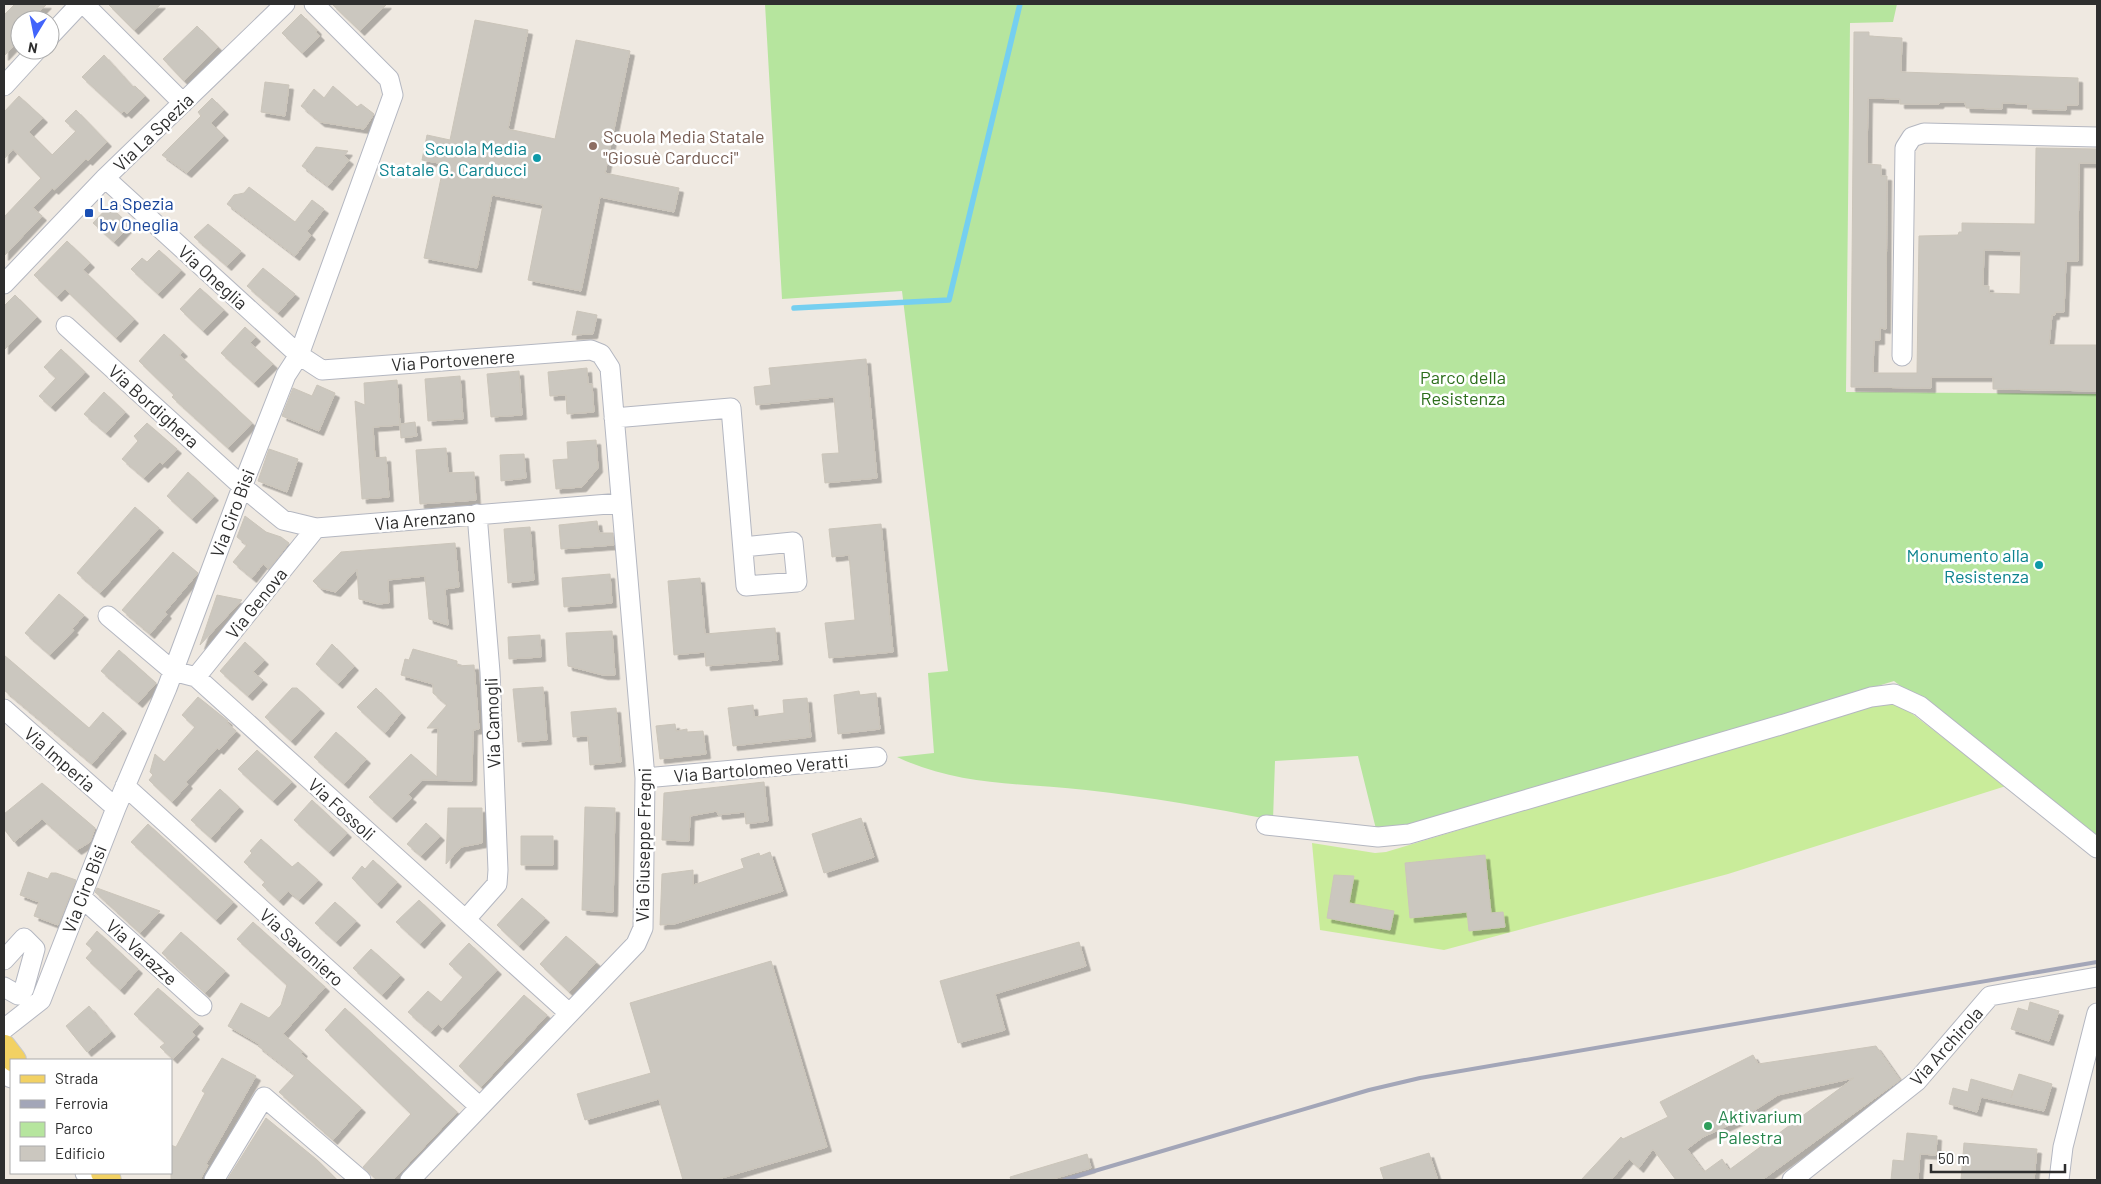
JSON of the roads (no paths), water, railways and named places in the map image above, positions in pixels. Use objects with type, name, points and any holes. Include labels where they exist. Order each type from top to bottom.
[{"type":"main road","points":[[4,1047],[13,1059]]},
{"type":"street","points":[[60,25],[80,4]]},
{"type":"street","points":[[84,4],[183,103]]},
{"type":"street","name":"Via La Spezia","points":[[4,284],[106,178],[285,4]]},
{"type":"street","name":"Via Ciro Bisi","points":[[4,1029],[41,1000],[116,808],[173,671],[286,375],[299,355],[393,96],[389,79],[314,4]]},
{"type":"street","points":[[4,86],[28,60]]},
{"type":"street","points":[[1902,356],[1905,148],[1912,137],[1924,133],[2097,137]]},
{"type":"street","name":"Via Oneglia","points":[[106,178],[299,355]]},
{"type":"street","name":"Via Bordighera","points":[[66,326],[242,487]]},
{"type":"street","name":"Via Portovenere","points":[[299,355],[322,370],[591,350],[601,354],[607,361]]},
{"type":"street","name":"Via Giuseppe Fregni","points":[[410,1180],[636,944],[643,928],[645,778],[610,368],[607,361]]},
{"type":"street","points":[[614,418],[731,408],[743,547]]},
{"type":"street","name":"Via Arenzano","points":[[242,487],[283,520],[316,528],[621,502]]},
{"type":"street","name":"Via Camogli","points":[[466,919],[498,884],[490,672],[476,514]]},
{"type":"street","name":"Via Genova","points":[[196,677],[316,528]]},
{"type":"street","name":"Via Fossoli","points":[[108,616],[173,671],[196,677],[570,1013]]},
{"type":"street","points":[[1266,824],[1378,837],[1409,834],[1784,724],[1870,696],[1894,694],[1920,706],[2097,848]]},
{"type":"street","name":"Via Imperia","points":[[4,709],[116,808]]},
{"type":"street","name":"Via Bartolomeo Veratti","points":[[645,778],[876,757]]},
{"type":"street","name":"Via Savoniero","points":[[125,786],[480,1107]]},
{"type":"street","name":"Via Varazze","points":[[81,897],[202,1006]]},
{"type":"street","points":[[4,960],[24,938],[35,949],[24,989],[18,995],[4,987]]},
{"type":"street","name":"Via Archirola","points":[[1792,1180],[1917,1081],[1990,996],[2097,977]]},
{"type":"street","points":[[2060,1180],[2063,1147],[2097,1014]]},
{"type":"street","points":[[214,1180],[264,1097],[361,1180]]},
{"type":"waterway","points":[[794,308],[949,300],[1020,4]]},
{"type":"railway","points":[[1064,1180],[1369,1090],[1420,1078],[2097,962]]},
{"type":"place","name":"Scuola Media Statale \"Giosuè Carducci\"","points":[[593,146]]},
{"type":"place","name":"Scuola Media Statale G. Carducci","points":[[537,158]]},
{"type":"place","name":"La Spezia bv Oneglia","points":[[89,213]]},
{"type":"place","name":"Monumento alla Resistenza","points":[[2039,565]]},
{"type":"place","name":"Aktivarium Palestra","points":[[1708,1126]]},
{"type":"park label","name":"Parco della Resistenza","points":[[1463,387]]}]
